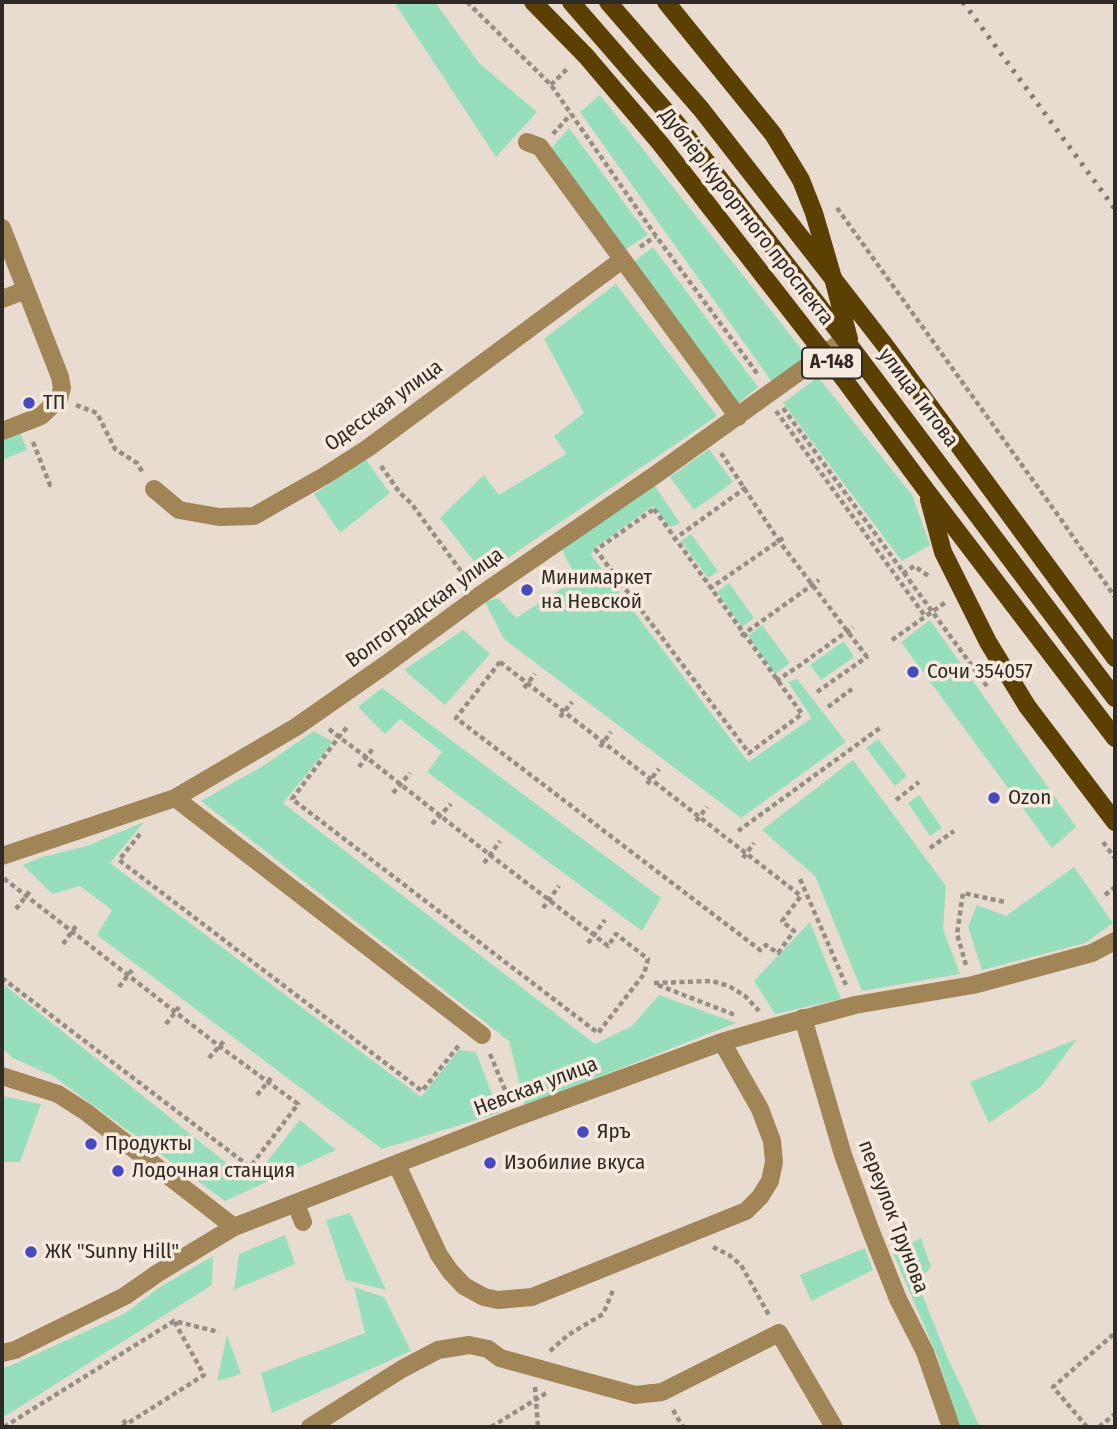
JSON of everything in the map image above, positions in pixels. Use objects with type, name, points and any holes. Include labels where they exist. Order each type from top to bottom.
[{"type":"main road","name":"Дублёр Курортного проспекта","points":[[533,2],[586,56],[660,143],[843,377],[1115,738]]},
{"type":"main road","name":"улица Титова","points":[[571,2],[677,124],[848,342],[1115,698]]},
{"type":"main road","name":"Дублёр Курортного проспекта","points":[[608,2],[701,108],[875,334],[1115,658]]},
{"type":"main road","name":"А-148","points":[[666,2],[773,134],[801,180],[814,213],[833,278],[848,342]]},
{"type":"main road","name":"А-148","points":[[926,490],[943,552],[988,642],[1027,706],[1115,822]]},
{"type":"street","points":[[527,142],[540,147],[738,417]]},
{"type":"street","points":[[2,228],[62,388],[59,399],[41,416],[2,431]]},
{"type":"street","name":"Одесская улица","points":[[154,489],[180,510],[219,517],[254,516],[368,448],[622,260]]},
{"type":"street","points":[[2,299],[26,290]]},
{"type":"street","name":"Волгоградская улица","points":[[2,856],[175,798],[296,727],[479,596],[738,417],[773,400],[848,342]]},
{"type":"street","points":[[175,798],[474,1036]]},
{"type":"street","name":"Невская улица","points":[[2,1353],[15,1350],[125,1296],[234,1227],[517,1117],[722,1042],[803,1018],[855,1005],[973,985],[1092,954],[1115,941]]},
{"type":"street","name":"переулок Трунова","points":[[803,1018],[861,1205],[898,1298],[925,1352],[951,1427]]},
{"type":"street","points":[[397,1165],[439,1255],[464,1286],[484,1297],[498,1300],[533,1297],[746,1211],[760,1197],[770,1181],[774,1161],[772,1141],[760,1109],[722,1042]]},
{"type":"street","points":[[2,1076],[58,1094],[86,1112],[234,1227]]},
{"type":"street","points":[[296,1204],[303,1222]]},
{"type":"street","points":[[310,1427],[402,1369],[438,1350],[469,1345],[488,1349],[500,1357],[635,1395],[662,1392],[779,1333],[834,1427]]},
{"type":"path","points":[[467,2],[551,85],[925,616]]},
{"type":"path","points":[[835,205],[1115,597]]},
{"type":"path","points":[[59,399],[97,413],[115,449],[137,463],[154,489]]},
{"type":"path","points":[[773,400],[931,612]]},
{"type":"path","points":[[26,422],[50,485],[54,483]]},
{"type":"path","points":[[368,448],[479,596]]},
{"type":"path","points":[[718,449],[779,541],[868,657],[817,692]]},
{"type":"path","points":[[674,539],[746,488]]},
{"type":"path","points":[[654,509],[674,539],[742,635],[803,714],[749,752],[596,550],[654,509]]},
{"type":"path","points":[[709,589],[786,536]]},
{"type":"path","points":[[903,574],[914,566],[933,580]]},
{"type":"path","points":[[742,635],[819,580]]},
{"type":"path","points":[[892,639],[951,598]]},
{"type":"path","points":[[776,681],[853,627]]},
{"type":"path","points":[[500,662],[525,686],[564,712],[601,744],[651,778],[698,819],[801,896],[782,921],[794,931],[778,953],[766,945],[760,950],[456,718],[500,662]]},
{"type":"path","points":[[525,686],[535,674]]},
{"type":"path","points":[[828,707],[852,689]]},
{"type":"path","points":[[560,717],[572,702]]},
{"type":"path","points":[[339,737],[594,936],[608,946],[616,934],[649,959],[644,974],[598,1033],[292,799],[339,737],[348,726]]},
{"type":"path","points":[[738,831],[880,728]]},
{"type":"path","points":[[601,744],[611,732]]},
{"type":"path","points":[[359,767],[374,747]]},
{"type":"path","points":[[647,784],[659,769]]},
{"type":"path","points":[[393,793],[410,774]]},
{"type":"path","points":[[896,800],[919,782]]},
{"type":"path","points":[[432,824],[451,804]]},
{"type":"path","points":[[698,819],[707,807]]},
{"type":"path","points":[[144,829],[120,860],[422,1091],[474,1036],[517,1117]]},
{"type":"path","points":[[930,848],[954,831]]},
{"type":"path","points":[[484,863],[500,841]]},
{"type":"path","points":[[745,855],[754,843]]},
{"type":"path","points":[[2,877],[29,893],[178,1009],[219,1046],[270,1080],[298,1104],[250,1167],[2,978]]},
{"type":"path","points":[[800,879],[855,1005]]},
{"type":"path","points":[[543,908],[559,886]]},
{"type":"path","points":[[1105,895],[1115,887]]},
{"type":"path","points":[[16,909],[29,893]]},
{"type":"path","points":[[973,985],[957,934],[963,893],[1005,902]]},
{"type":"path","points":[[588,943],[605,920]]},
{"type":"path","points":[[63,944],[74,929]]},
{"type":"path","points":[[119,987],[130,972]]},
{"type":"path","points":[[712,981],[729,986],[745,996],[770,1028],[654,984],[712,981]]},
{"type":"path","points":[[166,1024],[178,1009]]},
{"type":"path","points":[[209,1058],[224,1041]]},
{"type":"path","points":[[257,1095],[270,1080]]},
{"type":"path","points":[[704,1248],[713,1247],[741,1265],[779,1333]]},
{"type":"path","points":[[547,1353],[568,1335],[603,1314],[619,1278]]},
{"type":"path","points":[[125,1425],[204,1374],[174,1321]]},
{"type":"path","points":[[4,1427],[174,1321],[219,1332]]},
{"type":"path","points":[[1087,1427],[1053,1387],[1115,1333]]},
{"type":"path","points":[[491,1427],[572,1377]]},
{"type":"path","points":[[1099,1427],[1115,1414]]},
{"type":"green space","points":[[394,2],[435,2],[479,63],[537,112],[496,157]]},
{"type":"green space","points":[[600,95],[807,356],[772,382],[580,112]]},
{"type":"green space","points":[[569,128],[648,235],[624,250],[550,150]]},
{"type":"green space","points":[[653,247],[758,387],[738,404],[632,263]]},
{"type":"green space","points":[[616,284],[717,416],[484,574],[440,518],[484,475],[499,495],[566,454],[554,436],[584,413],[544,339]]},
{"type":"green space","points":[[818,377],[912,495],[930,545],[902,561],[783,403]]},
{"type":"green space","points":[[20,432],[27,450],[2,460],[2,440]]},
{"type":"green space","points":[[709,449],[733,482],[694,510],[670,477]]},
{"type":"green space","points":[[366,460],[390,493],[340,533],[314,494]]},
{"type":"green space","points":[[655,486],[680,523],[670,527],[653,506],[596,547],[591,555],[748,762],[812,718],[788,682],[797,679],[846,742],[741,818],[504,639],[485,602],[498,598],[516,618],[577,579],[562,550]]},
{"type":"green space","points":[[691,534],[718,571],[708,578],[681,541]]},
{"type":"green space","points":[[729,583],[754,618],[742,627],[717,592]]},
{"type":"green space","points":[[930,620],[1076,827],[1052,848],[901,642]]},
{"type":"green space","points":[[762,625],[790,663],[775,674],[748,636]]},
{"type":"green space","points":[[463,630],[490,654],[445,705],[404,670]]},
{"type":"green space","points":[[844,641],[854,657],[821,680],[810,665]]},
{"type":"green space","points":[[382,688],[661,898],[642,931],[427,772],[442,752],[400,719],[385,734],[358,707]]},
{"type":"green space","points":[[314,731],[333,742],[283,803],[595,1044],[632,1026],[659,995],[736,1023],[525,1106],[509,1041],[201,801],[263,766]]},
{"type":"green space","points":[[878,739],[907,776],[895,786],[866,748]]},
{"type":"green space","points":[[853,760],[946,886],[943,929],[960,974],[862,991],[815,876],[762,830]]},
{"type":"green space","points":[[919,795],[942,828],[930,836],[908,803]]},
{"type":"green space","points":[[144,822],[110,863],[421,1097],[459,1050],[476,1052],[499,1113],[382,1149],[97,935],[112,910],[80,886],[52,894],[23,865],[42,857],[87,846]]},
{"type":"green space","points":[[1074,867],[1113,923],[1085,943],[982,970],[968,927],[977,905],[1006,916]]},
{"type":"green space","points":[[810,922],[841,999],[775,1014],[754,981]]},
{"type":"green space","points":[[2,983],[229,1165],[252,1180],[300,1120],[336,1150],[225,1201],[53,1076],[13,1058],[2,1048]]},
{"type":"green space","points":[[1077,1039],[1041,1087],[989,1123],[970,1082]]},
{"type":"green space","points":[[2,1096],[41,1104],[20,1162],[2,1162]]},
{"type":"green space","points":[[350,1213],[386,1290],[346,1280],[326,1220]]},
{"type":"green space","points":[[285,1235],[295,1264],[234,1290],[239,1254]]},
{"type":"green space","points":[[921,1238],[931,1267],[917,1282],[980,1427],[959,1427],[938,1358],[893,1253]]},
{"type":"green space","points":[[865,1248],[873,1270],[811,1301],[800,1275]]},
{"type":"green space","points":[[213,1256],[212,1285],[2,1418],[2,1368],[124,1314],[160,1287]]},
{"type":"green space","points":[[354,1287],[384,1297],[411,1351],[272,1413],[261,1373],[365,1333]]},
{"type":"green space","points":[[227,1335],[241,1374],[217,1381]]},
{"type":"railway","points":[[963,2],[1115,209]]},
{"type":"place","name":"ТП","points":[[29,403]]},
{"type":"place","name":"Минимаркет на Невской","points":[[527,590]]},
{"type":"place","name":"Сочи 354057","points":[[913,672]]},
{"type":"place","name":"Ozon","points":[[994,798]]},
{"type":"place","name":"Яръ","points":[[583,1132]]},
{"type":"place","name":"Продукты","points":[[91,1144]]},
{"type":"place","name":"Изобилие вкуса","points":[[490,1163]]},
{"type":"place","name":"Лодочная станция","points":[[118,1171]]},
{"type":"place","name":"ЖК \"Sunny Hill\"","points":[[31,1252]]}]
